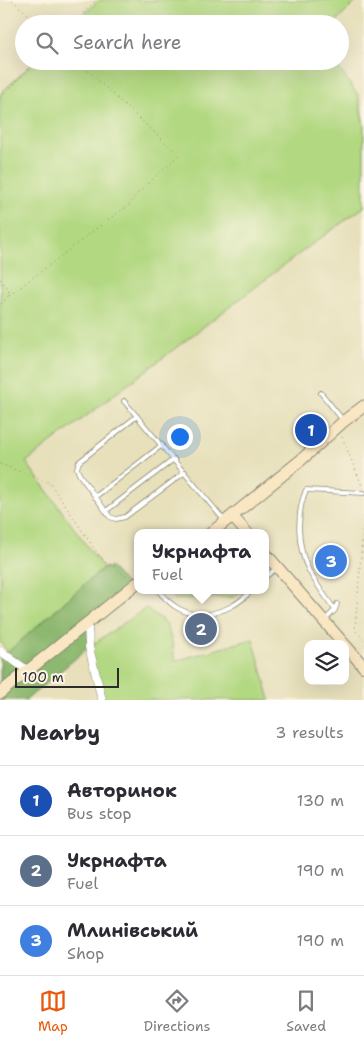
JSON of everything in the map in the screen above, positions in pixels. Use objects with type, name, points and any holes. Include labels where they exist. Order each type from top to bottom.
[{"type":"main road","points":[[216,529],[364,406]]},
{"type":"main road","points":[[229,519],[242,529]]},
{"type":"main road","points":[[269,558],[341,640]]},
{"type":"main road","points":[[0,693],[26,670],[134,586]]},
{"type":"main road","points":[[349,649],[364,667]]},
{"type":"street","points":[[88,622],[89,647],[102,700]]},
{"type":"street","points":[[0,651],[26,670]]},
{"type":"lane","points":[[321,393],[344,421]]},
{"type":"lane","points":[[124,401],[185,472],[229,519]]},
{"type":"lane","points":[[137,416],[79,462],[77,468],[79,474],[110,517],[116,519],[125,517],[185,472]]},
{"type":"lane","points":[[95,496],[162,445]]},
{"type":"lane","points":[[106,511],[174,459]]},
{"type":"lane","points":[[335,610],[309,570],[303,554],[300,536],[300,515],[303,498],[306,490],[364,492]]},
{"type":"lane","points":[[269,575],[278,568]]},
{"type":"lane","points":[[161,594],[166,601],[179,610],[196,616]]},
{"type":"lane","points":[[205,616],[235,606],[248,594]]},
{"type":"lane","points":[[324,621],[335,610],[337,604]]},
{"type":"path","points":[[12,0],[29,15]]},
{"type":"path","points":[[82,15],[96,0]]},
{"type":"path","points":[[0,98],[28,70]]},
{"type":"path","points":[[0,305],[9,296],[128,206],[137,194],[179,155],[88,70]]},
{"type":"path","points":[[0,280],[9,288],[9,296]]},
{"type":"path","points":[[342,437],[362,482],[364,492]]},
{"type":"path","points":[[0,464],[50,483],[98,554],[106,563],[114,566],[134,582]]},
{"type":"path","points":[[364,517],[355,630],[364,640]]},
{"type":"green space","points":[[99,0],[358,0],[343,15],[83,15]]},
{"type":"green space","points":[[25,70],[340,70],[358,95],[364,125],[364,207],[308,247],[26,462],[103,568],[8,652],[0,642],[0,94]]},
{"type":"green space","points":[[103,568],[111,568],[126,584],[88,622],[89,647],[26,700],[0,700],[0,656],[8,652]]},
{"type":"green space","points":[[237,594],[233,597],[175,599],[171,595]]},
{"type":"green space","points":[[146,608],[166,623],[175,661],[253,639],[270,700],[102,700],[89,647]]},
{"type":"place","name":"Авторинок","points":[[311,430]]},
{"type":"place","name":"Млинівський","points":[[331,561]]},
{"type":"place","name":"Укрнафта","points":[[201,629]]}]
